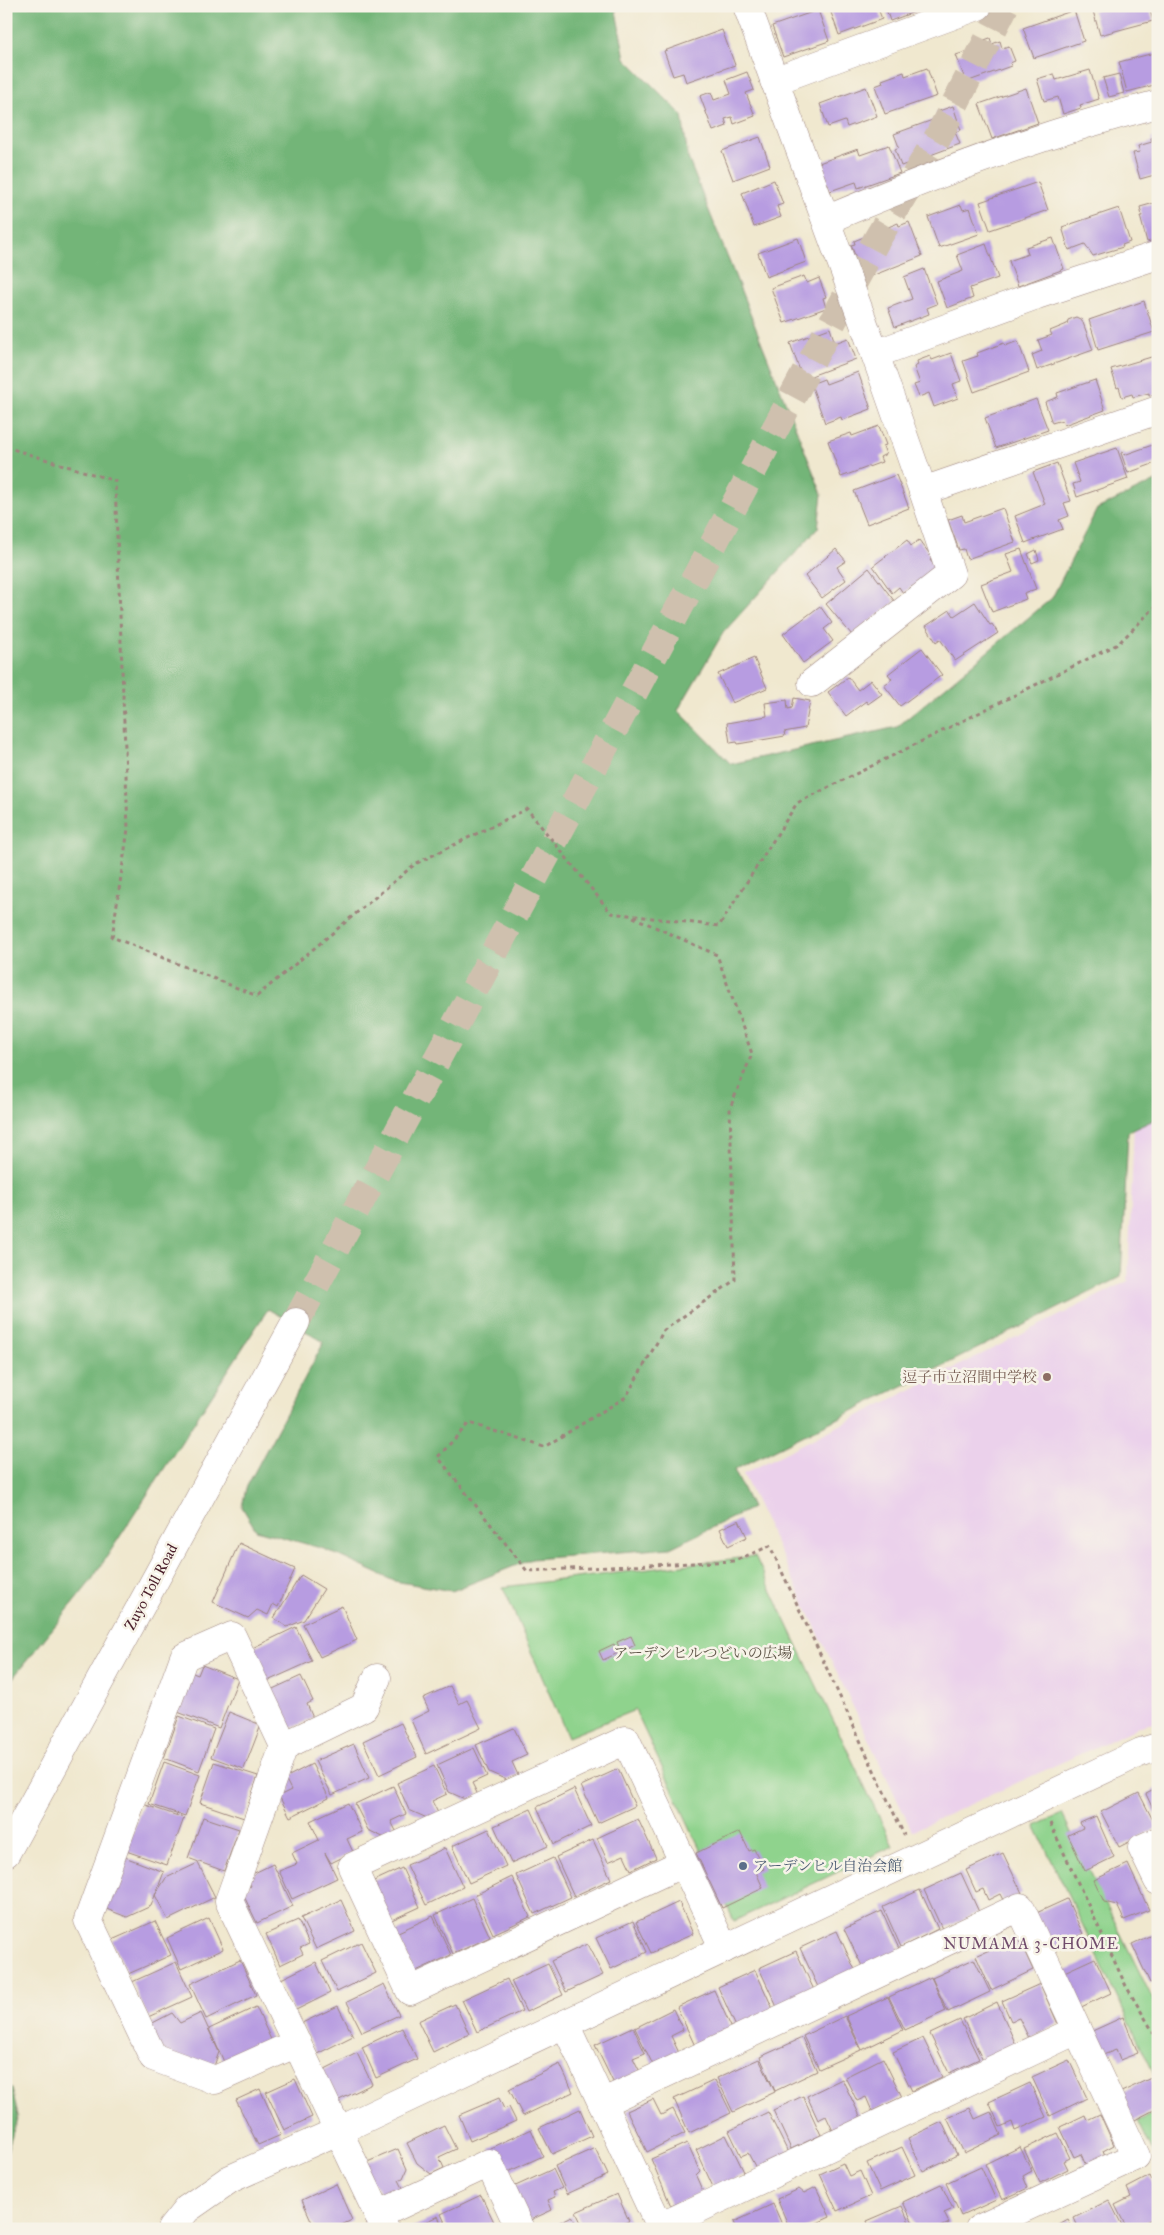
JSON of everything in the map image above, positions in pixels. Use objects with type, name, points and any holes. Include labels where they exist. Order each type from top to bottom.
[{"type":"street","points":[[747,6],[875,354],[951,574],[812,683]]},
{"type":"street","points":[[774,81],[978,6]]},
{"type":"street","points":[[826,220],[927,178],[1119,114],[1158,104]]},
{"type":"street","points":[[875,354],[1037,295],[1158,255]]},
{"type":"street","points":[[923,491],[1158,410]]},
{"type":"street","name":"Zuyo Toll Road","points":[[6,1852],[296,1322]]},
{"type":"street","points":[[284,1746],[232,1636],[184,1657],[88,1920],[153,2057],[215,2080],[297,2043]]},
{"type":"street","points":[[377,1678],[364,1707],[284,1746],[229,1901],[382,2222],[490,2163],[520,2229]]},
{"type":"street","points":[[683,1863],[410,1990],[352,1867],[626,1740],[724,1949]]},
{"type":"street","points":[[171,2229],[187,2209],[230,2179],[338,2131],[1141,1752],[1158,1747]]},
{"type":"street","points":[[1158,1841],[1142,1848],[1158,1881]]},
{"type":"street","points":[[602,2103],[1020,1908],[1136,2156],[979,2229]]},
{"type":"street","points":[[565,2024],[660,2228],[1077,2030]]},
{"type":"path","points":[[6,447],[115,481],[128,829],[112,937],[257,996],[415,864],[527,809],[611,913],[719,926],[797,803],[1118,644],[1158,604]]},
{"type":"path","points":[[630,916],[717,955],[752,1054],[730,1108],[736,1280],[664,1330],[626,1397],[544,1446],[470,1424],[438,1457],[527,1571],[734,1561],[770,1546],[915,1859]]},
{"type":"path","points":[[1039,1800],[1126,1986],[1158,2040]]},
{"type":"shaded area","name":"逗子市立沼間中学校","points":[[1158,1113],[1158,1722],[1148,1723],[912,1831],[743,1474],[1128,1281],[1134,1124]]},
{"type":"green space","points":[[6,6],[615,6],[625,58],[682,115],[688,158],[822,494],[818,528],[723,633],[678,710],[731,764],[897,727],[1052,598],[1097,509],[1158,480],[1158,1118],[1128,1132],[1121,1277],[734,1470],[752,1508],[670,1548],[532,1559],[452,1591],[394,1581],[324,1549],[256,1530],[242,1507],[246,1488],[324,1342],[268,1309],[91,1581],[12,1679],[6,1709]]},
{"type":"green space","name":"アーデンヒルつどいの広場","points":[[755,1556],[893,1846],[734,1921],[635,1710],[568,1737],[503,1587]]},
{"type":"green space","points":[[1062,1814],[1158,2010],[1158,2082],[1035,1826]]},
{"type":"green space","points":[[6,2085],[12,2089],[18,2116],[6,2155]]},
{"type":"green space","points":[[1158,2111],[1158,2163],[1138,2121]]},
{"type":"building","points":[[877,6],[882,19],[839,35],[829,7]]},
{"type":"building","points":[[885,6],[930,6],[890,21]]},
{"type":"building","points":[[1111,6],[1149,6],[1153,21],[1100,35],[1093,11]]},
{"type":"building","points":[[818,10],[829,41],[783,57],[772,26]]},
{"type":"building","points":[[1074,10],[1084,41],[1034,58],[1023,28]]},
{"type":"building","points":[[722,30],[735,65],[686,82],[683,73],[673,76],[664,51]]},
{"type":"building","points":[[990,38],[992,44],[1000,41],[1002,48],[1009,46],[1015,61],[1010,63],[1011,66],[966,82],[956,55],[972,50],[970,45]]},
{"type":"building","points":[[1158,52],[1158,84],[1127,92],[1119,62]]},
{"type":"building","points":[[927,68],[937,96],[885,114],[875,86],[883,83],[882,80],[904,72],[905,76]]},
{"type":"building","points":[[1090,70],[1099,99],[1080,105],[1081,108],[1063,114],[1058,97],[1044,101],[1037,79],[1054,74],[1056,80]]},
{"type":"building","points":[[747,72],[754,90],[746,93],[755,116],[734,124],[732,117],[725,119],[727,126],[713,131],[700,96],[711,92],[714,100],[731,94],[726,80]]},
{"type":"building","points":[[1119,74],[1124,93],[1109,97],[1103,78]]},
{"type":"building","points":[[866,87],[877,116],[847,127],[845,121],[828,127],[820,104]]},
{"type":"building","points":[[1026,88],[1038,123],[992,139],[979,104]]},
{"type":"building","points":[[953,106],[961,130],[955,132],[960,144],[901,166],[895,149],[899,147],[894,134],[938,118],[936,112]]},
{"type":"building","points":[[760,137],[770,166],[733,180],[722,151]]},
{"type":"building","points":[[1158,137],[1158,174],[1140,179],[1133,153],[1140,152],[1138,146],[1152,142],[1151,138]]},
{"type":"building","points":[[889,145],[900,173],[858,188],[856,182],[830,191],[819,163],[858,149],[860,155]]},
{"type":"building","points":[[774,180],[783,204],[777,206],[781,217],[754,227],[742,193]]},
{"type":"building","points":[[1038,182],[1048,210],[990,230],[980,202]]},
{"type":"building","points":[[1158,202],[1158,239],[1147,242],[1140,216],[1142,216],[1140,207]]},
{"type":"building","points":[[961,205],[963,210],[970,208],[979,234],[939,248],[928,217]]},
{"type":"building","points":[[1119,208],[1130,242],[1122,245],[1123,247],[1093,256],[1085,244],[1069,250],[1062,227]]},
{"type":"building","points":[[909,222],[922,256],[864,279],[851,245],[855,244],[854,241],[898,223],[899,226]]},
{"type":"building","points":[[798,238],[806,262],[766,277],[758,253]]},
{"type":"building","points":[[1053,238],[1064,269],[1018,286],[1009,261],[1028,254],[1026,247]]},
{"type":"building","points":[[986,244],[998,278],[970,288],[973,298],[947,308],[937,281],[963,271],[957,255]]},
{"type":"building","points":[[924,269],[937,304],[927,308],[929,314],[895,327],[888,308],[912,299],[904,277]]},
{"type":"building","points":[[804,276],[807,283],[819,278],[826,297],[823,298],[826,308],[784,323],[771,288]]},
{"type":"building","points":[[1144,301],[1154,332],[1098,350],[1089,320]]},
{"type":"building","points":[[1076,317],[1082,320],[1093,350],[1037,370],[1032,355],[1042,351],[1038,340],[1052,335],[1050,331],[1067,324],[1068,320]]},
{"type":"building","points":[[830,328],[835,343],[848,338],[856,359],[803,379],[790,343]]},
{"type":"building","points":[[1018,341],[1029,372],[974,392],[963,361],[978,356],[977,353],[1004,343],[1005,346]]},
{"type":"building","points":[[951,353],[961,381],[953,384],[958,398],[934,407],[929,393],[919,397],[914,385],[920,383],[914,367],[918,365],[917,361],[930,356],[932,360]]},
{"type":"building","points":[[1158,355],[1158,394],[1149,396],[1149,393],[1133,397],[1132,394],[1122,397],[1111,369]]},
{"type":"building","points":[[858,372],[871,409],[842,420],[841,417],[825,423],[811,384],[824,379],[826,384]]},
{"type":"building","points":[[1095,380],[1105,410],[1064,425],[1062,420],[1052,423],[1045,402],[1058,397],[1057,393]]},
{"type":"building","points":[[1036,399],[1048,430],[996,448],[985,418]]},
{"type":"building","points":[[879,426],[886,445],[883,446],[886,454],[880,457],[882,462],[841,477],[828,441],[851,433],[852,436]]},
{"type":"building","points":[[1158,443],[1158,462],[1128,473],[1121,453],[1123,452],[1124,455]]},
{"type":"building","points":[[1117,448],[1128,479],[1077,497],[1073,484],[1080,482],[1073,463]]},
{"type":"building","points":[[1057,463],[1071,501],[1064,503],[1069,516],[1059,520],[1063,529],[1025,543],[1015,516],[1045,504],[1033,472]]},
{"type":"building","points":[[896,475],[909,508],[867,524],[854,491]]},
{"type":"building","points":[[1003,508],[1015,542],[967,559],[964,549],[959,550],[948,520],[962,515],[964,522]]},
{"type":"building","points":[[907,540],[911,546],[919,540],[933,558],[930,560],[938,571],[915,588],[913,586],[903,593],[899,587],[892,593],[873,566]]},
{"type":"building","points":[[836,549],[846,561],[837,567],[846,580],[822,598],[805,576]]},
{"type":"building","points":[[1021,549],[1036,589],[1024,593],[1026,599],[992,612],[981,584],[1013,572],[1006,554]]},
{"type":"building","points":[[1036,550],[1039,560],[1032,563],[1028,554]]},
{"type":"building","points":[[869,568],[895,602],[852,635],[826,604]]},
{"type":"building","points":[[975,602],[990,625],[992,624],[998,633],[955,661],[940,639],[936,642],[926,626],[950,610],[954,616]]},
{"type":"building","points":[[820,606],[832,623],[824,629],[833,641],[803,663],[783,634]]},
{"type":"building","points":[[922,648],[942,675],[900,706],[884,685],[892,679],[888,674]]},
{"type":"building","points":[[754,658],[767,688],[732,703],[718,674]]},
{"type":"building","points":[[848,677],[858,690],[871,680],[882,694],[868,704],[866,701],[846,716],[828,692]]},
{"type":"building","points":[[794,698],[810,701],[805,728],[784,732],[785,736],[738,744],[737,742],[730,743],[727,723],[767,716],[765,703],[787,700],[788,709],[792,708]]},
{"type":"building","points":[[739,1520],[747,1537],[728,1546],[720,1529]]},
{"type":"building","points":[[239,1543],[295,1569],[278,1607],[273,1604],[268,1615],[257,1610],[248,1618],[213,1602]]},
{"type":"building","points":[[301,1575],[324,1589],[304,1620],[287,1627],[274,1618]]},
{"type":"building","points":[[342,1606],[357,1640],[320,1657],[303,1624]]},
{"type":"building","points":[[296,1627],[312,1661],[261,1684],[246,1651]]},
{"type":"building","points":[[631,1636],[635,1645],[621,1652],[617,1642]]},
{"type":"building","points":[[614,1644],[618,1653],[603,1660],[599,1651]]},
{"type":"building","points":[[202,1665],[238,1679],[219,1728],[175,1711],[190,1672],[198,1675]]},
{"type":"building","points":[[301,1676],[313,1701],[307,1704],[313,1718],[282,1732],[264,1693]]},
{"type":"building","points":[[450,1686],[459,1704],[467,1700],[481,1728],[426,1754],[411,1720],[429,1711],[423,1698]]},
{"type":"building","points":[[229,1712],[261,1725],[244,1769],[211,1757]]},
{"type":"building","points":[[179,1716],[214,1729],[199,1771],[164,1758]]},
{"type":"building","points":[[401,1723],[417,1757],[379,1775],[363,1741]]},
{"type":"building","points":[[514,1728],[527,1755],[512,1762],[518,1775],[507,1780],[489,1772],[476,1745]]},
{"type":"building","points":[[354,1744],[369,1778],[332,1795],[315,1761]]},
{"type":"building","points":[[474,1748],[487,1776],[472,1783],[478,1795],[467,1800],[449,1792],[437,1765]]},
{"type":"building","points":[[164,1762],[200,1775],[185,1816],[149,1804]]},
{"type":"building","points":[[214,1762],[258,1776],[244,1818],[200,1803]]},
{"type":"building","points":[[312,1764],[329,1798],[290,1817],[279,1796],[291,1790],[285,1778]]},
{"type":"building","points":[[434,1766],[447,1794],[432,1801],[438,1813],[427,1818],[409,1810],[397,1783]]},
{"type":"building","points":[[618,1769],[635,1806],[598,1823],[581,1786]]},
{"type":"building","points":[[393,1786],[406,1814],[391,1821],[397,1833],[385,1838],[368,1830],[355,1804]]},
{"type":"building","points":[[1158,1788],[1158,1820],[1146,1794]]},
{"type":"building","points":[[574,1789],[591,1826],[554,1844],[537,1807]]},
{"type":"building","points":[[1139,1793],[1157,1828],[1119,1847],[1101,1812]]},
{"type":"building","points":[[348,1803],[362,1832],[347,1839],[353,1852],[331,1863],[325,1853],[337,1878],[292,1899],[279,1871],[297,1864],[292,1853],[319,1840],[310,1821]]},
{"type":"building","points":[[143,1804],[184,1818],[167,1865],[126,1851]]},
{"type":"building","points":[[531,1809],[548,1846],[511,1863],[494,1826]]},
{"type":"building","points":[[1096,1816],[1114,1857],[1085,1871],[1068,1835],[1083,1828],[1080,1823]]},
{"type":"building","points":[[203,1817],[239,1829],[224,1871],[188,1858]]},
{"type":"building","points":[[638,1819],[656,1858],[631,1870],[624,1855],[608,1862],[597,1838]]},
{"type":"building","points":[[489,1829],[506,1866],[469,1883],[452,1846]]},
{"type":"building","points":[[740,1832],[749,1851],[754,1849],[764,1869],[756,1872],[763,1888],[722,1908],[696,1853]]},
{"type":"building","points":[[593,1840],[611,1879],[574,1896],[556,1857]]},
{"type":"building","points":[[445,1848],[463,1887],[426,1905],[407,1865]]},
{"type":"building","points":[[1003,1853],[1022,1893],[1004,1902],[1000,1894],[988,1900],[983,1889],[976,1892],[966,1870]]},
{"type":"building","points":[[122,1856],[164,1872],[151,1906],[127,1917],[101,1907]]},
{"type":"building","points":[[553,1858],[571,1897],[534,1914],[516,1875]]},
{"type":"building","points":[[198,1863],[215,1897],[168,1920],[155,1895],[166,1878]]},
{"type":"building","points":[[273,1864],[293,1906],[257,1923],[241,1890],[251,1886],[246,1877]]},
{"type":"building","points":[[1128,1864],[1149,1910],[1124,1920],[1117,1905],[1104,1902],[1094,1880]]},
{"type":"building","points":[[402,1868],[420,1907],[383,1924],[365,1885]]},
{"type":"building","points":[[961,1873],[979,1912],[942,1929],[924,1890]]},
{"type":"building","points":[[512,1877],[530,1917],[493,1934],[475,1895]]},
{"type":"building","points":[[920,1890],[938,1929],[901,1947],[883,1907]]},
{"type":"building","points":[[472,1898],[490,1937],[453,1954],[435,1915]]},
{"type":"building","points":[[1067,1899],[1083,1934],[1048,1950],[1032,1915]]},
{"type":"building","points":[[341,1900],[355,1931],[316,1949],[301,1918]]},
{"type":"building","points":[[679,1902],[693,1934],[651,1953],[636,1922]]},
{"type":"building","points":[[882,1911],[900,1951],[863,1968],[844,1929]]},
{"type":"building","points":[[433,1916],[451,1955],[414,1972],[396,1933]]},
{"type":"building","points":[[209,1918],[223,1949],[181,1969],[167,1938]]},
{"type":"building","points":[[298,1920],[309,1944],[300,1948],[303,1954],[280,1965],[266,1934]]},
{"type":"building","points":[[155,1921],[171,1955],[128,1974],[112,1940]]},
{"type":"building","points":[[633,1921],[647,1952],[611,1969],[596,1938]]},
{"type":"building","points":[[837,1931],[855,1970],[818,1987],[800,1948]]},
{"type":"building","points":[[1158,1932],[1158,1980],[1150,1983],[1132,1944]]},
{"type":"building","points":[[1018,1937],[1033,1970],[991,1990],[976,1956]]},
{"type":"building","points":[[361,1942],[376,1973],[337,1992],[322,1961]]},
{"type":"building","points":[[587,1944],[603,1975],[566,1992],[551,1961]]},
{"type":"building","points":[[796,1951],[814,1990],[777,2007],[759,1968]]},
{"type":"building","points":[[1095,1958],[1111,1993],[1077,2009],[1060,1974]]},
{"type":"building","points":[[974,1959],[990,1992],[948,2012],[932,1978]]},
{"type":"building","points":[[240,1960],[256,1995],[206,2019],[190,1984]]},
{"type":"building","points":[[176,1962],[192,1997],[148,2017],[132,1982]]},
{"type":"building","points":[[316,1962],[330,1993],[294,2011],[279,1980]]},
{"type":"building","points":[[548,1964],[563,1995],[526,2012],[511,1981]]},
{"type":"building","points":[[755,1970],[773,2009],[736,2027],[718,1987]]},
{"type":"building","points":[[931,1977],[946,2011],[905,2030],[889,1997]]},
{"type":"building","points":[[507,1979],[522,2011],[477,2032],[462,2000]]},
{"type":"building","points":[[384,1984],[399,2015],[362,2032],[347,2002]]},
{"type":"building","points":[[1040,1984],[1058,2024],[1029,2038],[1019,2018],[1011,2021],[1002,2001]]},
{"type":"building","points":[[714,1990],[732,2029],[695,2046],[677,2007]]},
{"type":"building","points":[[888,1997],[903,2030],[862,2050],[846,2016]]},
{"type":"building","points":[[997,2002],[1017,2047],[984,2063],[963,2019]]},
{"type":"building","points":[[455,2004],[469,2034],[433,2052],[418,2021]]},
{"type":"building","points":[[338,2006],[353,2036],[317,2054],[302,2023]]},
{"type":"building","points":[[256,2007],[273,2044],[226,2066],[209,2029]]},
{"type":"building","points":[[673,2009],[683,2030],[671,2036],[680,2055],[654,2067],[635,2028]]},
{"type":"building","points":[[172,2013],[180,2023],[201,2013],[219,2052],[212,2072],[152,2052],[141,2029]]},
{"type":"building","points":[[845,2016],[861,2050],[819,2069],[803,2036]]},
{"type":"building","points":[[1123,2017],[1138,2053],[1120,2060],[1116,2050],[1098,2057],[1088,2033]]},
{"type":"building","points":[[960,2020],[979,2059],[949,2073],[930,2034]]},
{"type":"building","points":[[633,2027],[645,2053],[633,2058],[640,2072],[614,2084],[595,2045]]},
{"type":"building","points":[[402,2028],[417,2059],[376,2078],[362,2047]]},
{"type":"building","points":[[802,2038],[817,2071],[775,2091],[760,2057]]},
{"type":"building","points":[[923,2038],[942,2077],[912,2091],[893,2052]]},
{"type":"building","points":[[357,2053],[372,2084],[335,2102],[321,2071]]},
{"type":"building","points":[[883,2058],[902,2097],[872,2111],[866,2097],[857,2101],[845,2077]]},
{"type":"building","points":[[759,2059],[775,2092],[733,2112],[717,2078]]},
{"type":"building","points":[[1069,2060],[1087,2098],[1050,2116],[1032,2077]]},
{"type":"building","points":[[560,2064],[573,2092],[523,2116],[509,2089]]},
{"type":"building","points":[[1151,2078],[1158,2090],[1158,2108],[1129,2123],[1115,2095]]},
{"type":"building","points":[[295,2079],[312,2117],[284,2130],[266,2092]]},
{"type":"building","points":[[842,2079],[861,2118],[833,2131],[826,2116],[818,2120],[807,2096]]},
{"type":"building","points":[[715,2080],[731,2113],[689,2133],[674,2099]]},
{"type":"building","points":[[1030,2083],[1046,2117],[1015,2131],[1012,2122],[1000,2127],[989,2102]]},
{"type":"building","points":[[260,2089],[281,2135],[258,2145],[236,2100]]},
{"type":"building","points":[[803,2096],[821,2135],[791,2149],[773,2110]]},
{"type":"building","points":[[499,2098],[504,2109],[509,2107],[516,2121],[470,2141],[459,2115]]},
{"type":"building","points":[[653,2099],[661,2115],[673,2109],[685,2133],[647,2152],[627,2111]]},
{"type":"building","points":[[970,2108],[975,2119],[991,2112],[1001,2135],[964,2153],[947,2118]]},
{"type":"building","points":[[580,2109],[592,2136],[552,2154],[539,2128]]},
{"type":"building","points":[[768,2112],[789,2154],[757,2170],[748,2153],[741,2156],[729,2131]]},
{"type":"building","points":[[1100,2114],[1114,2145],[1103,2151],[1105,2157],[1086,2166],[1081,2154],[1074,2157],[1060,2127],[1085,2115],[1087,2120]]},
{"type":"building","points":[[942,2122],[957,2155],[923,2171],[908,2138]]},
{"type":"building","points":[[444,2125],[456,2149],[439,2157],[444,2168],[431,2174],[417,2163],[407,2143]]},
{"type":"building","points":[[531,2129],[543,2156],[503,2174],[490,2148]]},
{"type":"building","points":[[1058,2133],[1070,2158],[1064,2161],[1068,2169],[1040,2183],[1024,2149]]},
{"type":"building","points":[[726,2135],[745,2174],[714,2189],[696,2150]]},
{"type":"building","points":[[687,2143],[700,2172],[696,2176],[703,2192],[671,2206],[651,2159]]},
{"type":"building","points":[[902,2147],[915,2175],[880,2191],[867,2163]]},
{"type":"building","points":[[1020,2147],[1032,2171],[1023,2176],[1028,2188],[1002,2200],[985,2164]]},
{"type":"building","points":[[595,2148],[608,2175],[567,2194],[555,2166]]},
{"type":"building","points":[[398,2149],[407,2169],[403,2178],[399,2180],[403,2188],[385,2197],[358,2166]]},
{"type":"building","points":[[843,2163],[849,2176],[860,2171],[871,2196],[837,2211],[820,2174]]},
{"type":"building","points":[[981,2167],[996,2200],[961,2216],[946,2183]]},
{"type":"building","points":[[553,2169],[562,2188],[553,2192],[555,2197],[548,2200],[552,2210],[524,2223],[509,2189]]},
{"type":"building","points":[[1150,2176],[1158,2193],[1158,2216],[1132,2229],[1127,2229],[1115,2205],[1131,2197],[1127,2188]]},
{"type":"building","points":[[336,2184],[352,2220],[333,2229],[315,2229],[302,2200]]},
{"type":"building","points":[[941,2184],[953,2209],[944,2213],[949,2223],[937,2229],[916,2229],[903,2202]]},
{"type":"building","points":[[816,2187],[830,2217],[804,2229],[790,2229],[777,2199],[799,2189],[804,2193]]},
{"type":"building","points":[[617,2194],[629,2221],[611,2229],[584,2229],[576,2212]]},
{"type":"building","points":[[481,2195],[494,2222],[480,2229],[448,2229],[441,2214]]},
{"type":"building","points":[[1109,2200],[1124,2229],[1079,2229],[1074,2218]]},
{"type":"building","points":[[773,2204],[784,2229],[737,2229],[734,2222]]},
{"type":"building","points":[[902,2206],[912,2229],[870,2229],[867,2221]]},
{"type":"building","points":[[438,2216],[443,2229],[409,2229]]},
{"type":"building","points":[[572,2216],[578,2229],[546,2229]]},
{"type":"building","points":[[1068,2220],[1073,2229],[1052,2229]]},
{"type":"tunnel","points":[[296,1322],[876,241],[938,137],[1005,6]]},
{"type":"place","name":"逗子市立沼間中学校","points":[[1047,1377]]},
{"type":"place","name":"アーデンヒル自治会館","points":[[743,1866]]},
{"type":"district","name":"NUMAMA 3-CHOME","points":[[1031,1943]]}]
